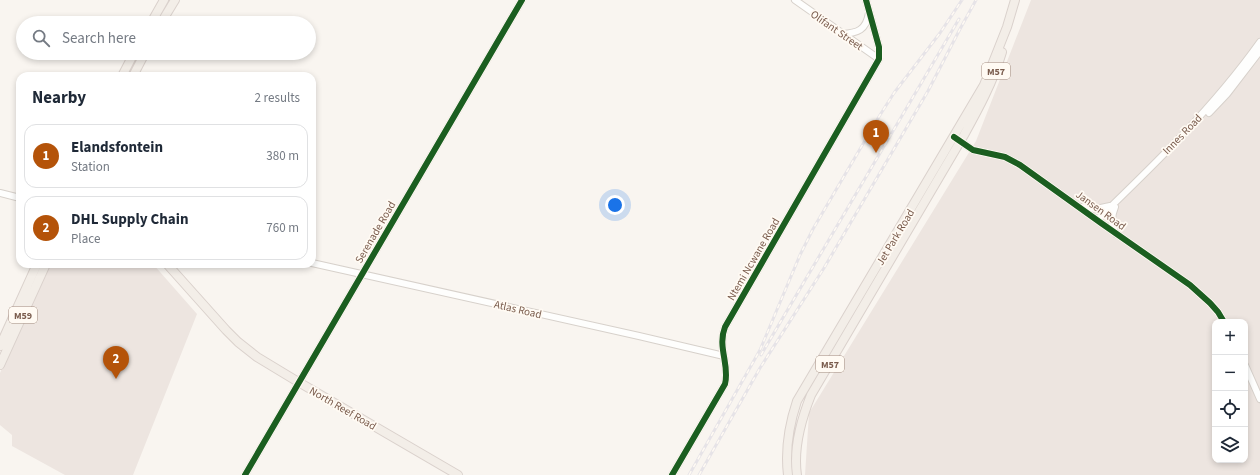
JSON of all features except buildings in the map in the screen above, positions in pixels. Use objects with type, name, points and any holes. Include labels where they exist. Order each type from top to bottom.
[{"type":"main road","points":[[155,16],[164,0]]},
{"type":"main road","points":[[165,16],[175,0]]},
{"type":"main road","name":"Jet Park Road","points":[[797,475],[796,456],[798,439],[804,414],[811,395],[958,139],[985,82],[1016,0]]},
{"type":"main road","points":[[124,72],[130,60]]},
{"type":"main road","points":[[135,72],[141,60]]},
{"type":"main road","name":"Jet Park Road","points":[[788,475],[787,449],[792,418],[797,402],[958,139]]},
{"type":"main road","name":"M59","points":[[0,346],[35,268]]},
{"type":"main road","name":"M59","points":[[0,365],[44,268]]},
{"type":"main road","name":"North Reef Road","points":[[171,268],[238,342],[270,365],[299,383],[458,475]]},
{"type":"street","name":"Serenade Road","points":[[245,475],[522,0]]},
{"type":"street","name":"Olifant Street","points":[[795,0],[879,59]]},
{"type":"street","points":[[866,0],[879,47],[879,59]]},
{"type":"street","points":[[842,34],[853,33],[864,26],[867,22],[869,9]]},
{"type":"street","name":"Innes Road","points":[[1099,222],[1206,110],[1229,83],[1260,42]]},
{"type":"street","name":"Innes Road","points":[[1114,206],[1227,94],[1260,51]]},
{"type":"street","name":"Ntemi Ncwane Road","points":[[672,475],[725,384],[726,374],[722,341],[724,327],[879,59]]},
{"type":"street","name":"Jansen Road","points":[[958,139],[970,148],[977,151],[999,155],[1015,162],[1190,285],[1210,303],[1222,319]]},
{"type":"street","points":[[0,193],[16,197]]},
{"type":"street","points":[[1080,207],[1096,209],[1114,206],[1111,218],[1116,234]]},
{"type":"street","name":"Atlas Road","points":[[316,264],[724,356]]},
{"type":"street","points":[[1248,372],[1260,399]]},
{"type":"shaded area","points":[[1031,0],[1260,0],[1260,475],[805,475],[809,413],[976,141]]},
{"type":"shaded area","points":[[46,268],[157,268],[197,314],[133,475],[65,475],[12,446],[12,435],[0,425],[0,373]]},
{"type":"railway","points":[[689,475],[760,350],[800,255],[813,229],[894,93],[940,33],[962,0]]},
{"type":"railway","points":[[699,475],[760,368],[824,268],[928,91],[976,0]]},
{"type":"railway","points":[[761,355],[959,19]]},
{"type":"cycle path","points":[[245,475],[522,0]]},
{"type":"cycle path","points":[[672,475],[725,384],[726,370],[722,342],[725,327],[879,59],[879,47],[866,0]]},
{"type":"cycle path","points":[[954,137],[973,150],[1005,157],[1020,165],[1190,285],[1210,303],[1222,319]]},
{"type":"place","name":"Elandsfontein","points":[[876,153]]},
{"type":"place","name":"DHL Supply Chain","points":[[116,379]]}]
